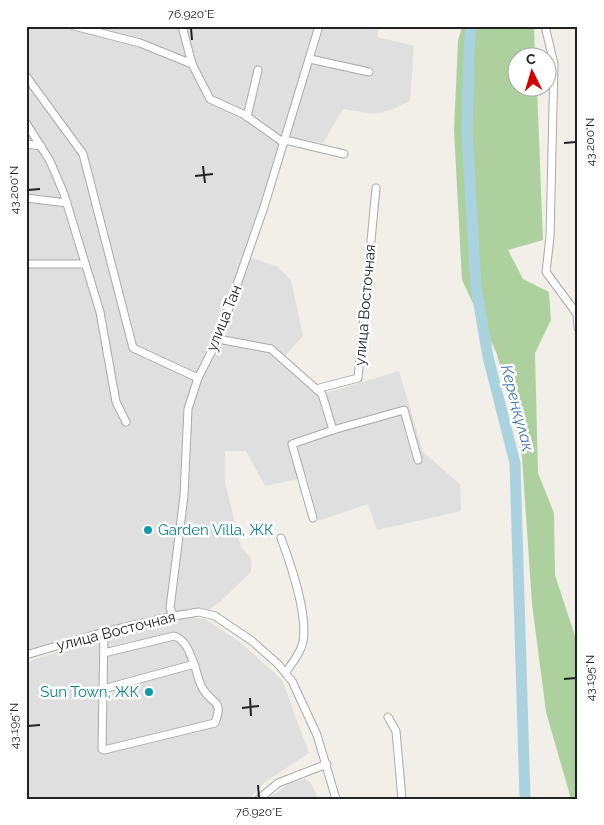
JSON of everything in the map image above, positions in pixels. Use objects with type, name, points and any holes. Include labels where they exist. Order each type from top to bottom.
[{"type":"street","points":[[74,26],[140,43],[192,64]]},
{"type":"street","points":[[182,26],[192,64],[210,99],[247,117],[285,141],[344,154]]},
{"type":"street","name":"улица Тан","points":[[174,616],[170,608],[184,496],[186,421],[198,378],[218,339],[285,141],[319,26]]},
{"type":"street","points":[[545,26],[554,64],[550,237],[546,272],[576,314],[578,328]]},
{"type":"street","points":[[310,59],[369,72]]},
{"type":"street","points":[[247,117],[258,70]]},
{"type":"street","points":[[26,76],[82,154],[133,348],[198,378]]},
{"type":"street","points":[[26,122],[41,146],[67,203],[100,312],[116,402],[126,422]]},
{"type":"street","points":[[26,144],[41,146]]},
{"type":"street","name":"улица Восточная","points":[[316,389],[358,378],[376,188]]},
{"type":"street","points":[[26,198],[67,203]]},
{"type":"street","points":[[26,264],[85,264]]},
{"type":"street","points":[[218,339],[271,349],[322,394],[333,430]]},
{"type":"street","points":[[313,518],[292,444],[404,410],[418,460]]},
{"type":"street","points":[[281,538],[296,588],[303,630],[301,648],[286,672],[305,705],[327,764],[336,799]]},
{"type":"street","name":"улица Восточная","points":[[26,655],[104,632],[174,616],[207,613],[227,622],[242,632],[286,672]]},
{"type":"street","points":[[104,632],[102,748],[106,750],[215,723],[218,708],[214,700],[201,687],[196,666],[187,646],[180,638],[174,636],[104,653]]},
{"type":"street","points":[[103,689],[186,665],[196,666]]},
{"type":"street","points":[[388,717],[396,731],[402,799]]},
{"type":"street","points":[[259,799],[278,783],[327,764]]},
{"type":"shaded area","points":[[26,26],[379,26],[377,37],[414,46],[410,101],[375,114],[343,109],[323,143],[288,137],[247,256],[278,267],[291,280],[303,336],[282,359],[322,394],[399,371],[423,452],[460,484],[461,511],[377,530],[368,504],[318,521],[307,477],[265,486],[246,451],[225,451],[225,482],[241,547],[251,558],[251,572],[220,602],[208,610],[178,616],[205,619],[240,642],[282,680],[309,753],[265,782],[249,799],[26,799],[26,662],[163,620],[26,656]]},
{"type":"shaded area","points":[[304,779],[310,782],[319,799],[268,799],[288,784]]},
{"type":"green space","points":[[462,26],[534,26],[535,48],[506,48],[506,98],[537,98],[543,240],[508,250],[523,279],[549,292],[551,320],[535,353],[538,473],[554,513],[555,575],[578,645],[578,799],[571,799],[546,712],[532,604],[522,457],[497,354],[462,280],[454,130],[458,41]]},
{"type":"waterway","name":"Кереңқұлақ","points":[[471,26],[467,133],[476,287],[488,357],[515,463],[525,799]]},
{"type":"place","name":"Garden Villa, ЖК","points":[[148,530]]},
{"type":"place","name":"Sun Town, ЖК","points":[[149,692]]}]
